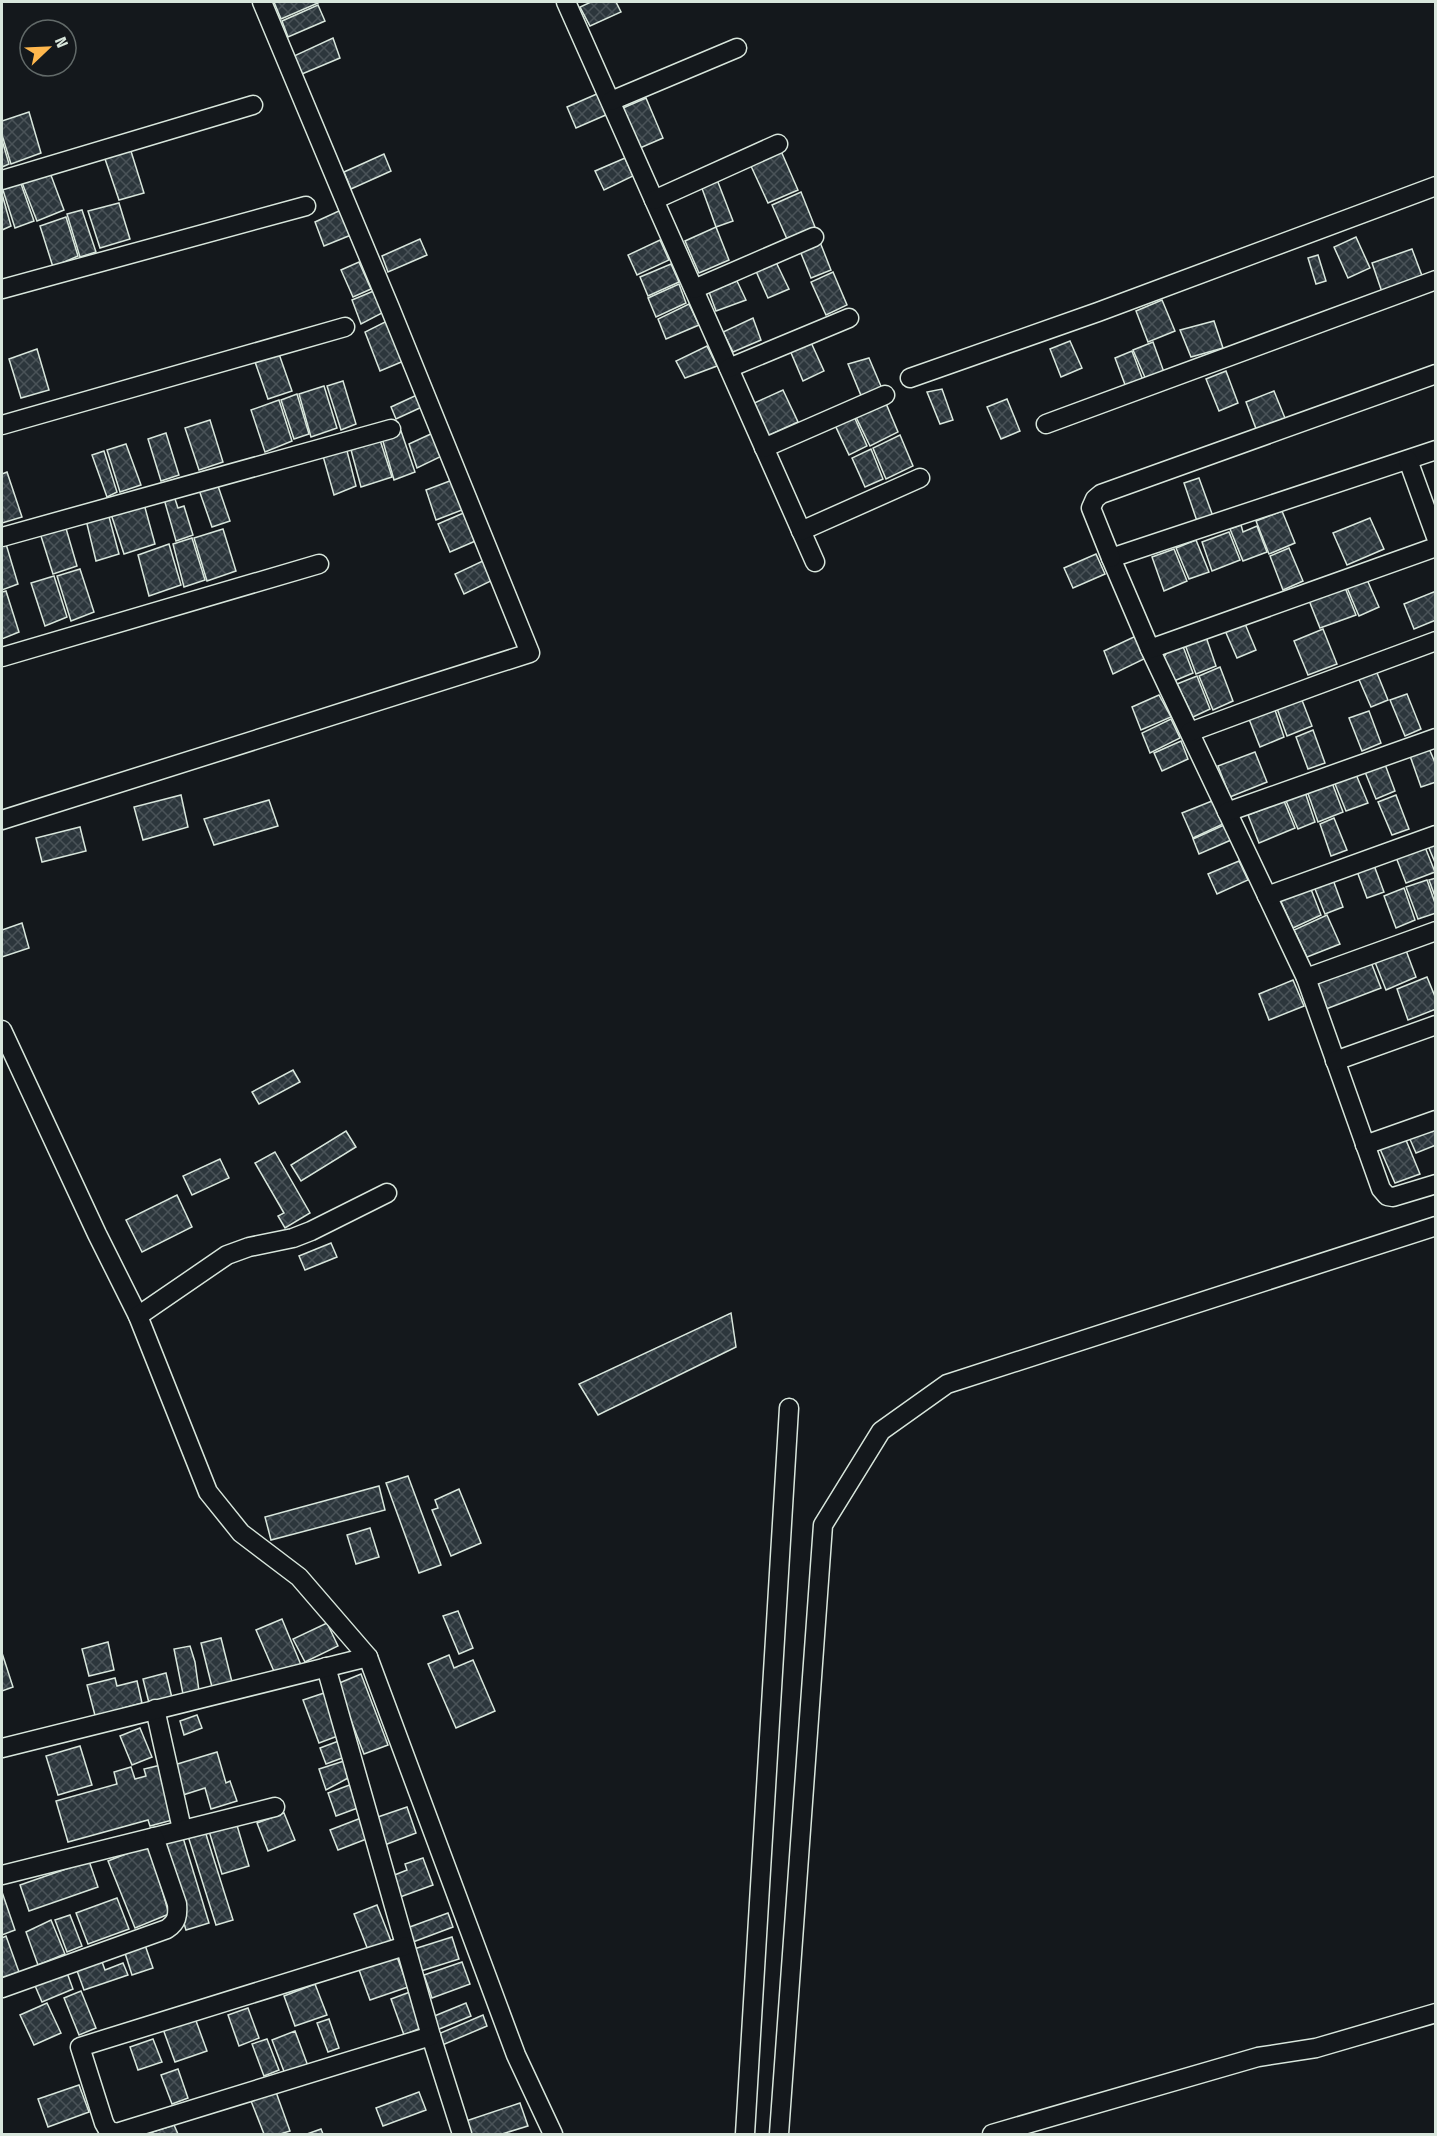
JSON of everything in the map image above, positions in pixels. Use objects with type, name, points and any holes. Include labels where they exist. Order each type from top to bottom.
[{"type":"street","points":[[2,820],[530,653],[390,308],[262,2]]},
{"type":"street","points":[[572,3],[654,200],[815,562]]},
{"type":"street","points":[[611,101],[737,48]]},
{"type":"street","points":[[2,180],[253,105]]},
{"type":"street","points":[[654,200],[777,144]]},
{"type":"street","points":[[910,378],[1098,312],[1436,186]]},
{"type":"street","points":[[2,289],[306,206]]},
{"type":"street","points":[[694,289],[814,237]]},
{"type":"street","points":[[1046,424],[1436,280]]},
{"type":"street","points":[[729,368],[849,318]]},
{"type":"street","points":[[2,426],[345,327]]},
{"type":"street","points":[[1436,374],[1101,494],[1095,499],[1091,508],[1150,649],[1306,978],[1381,1189],[1387,1196],[1394,1197],[1436,1184]]},
{"type":"street","points":[[764,448],[885,395]]},
{"type":"street","points":[[2,537],[391,429]]},
{"type":"street","points":[[1111,558],[1436,450]]},
{"type":"street","points":[[1408,460],[1436,537]]},
{"type":"street","points":[[801,531],[920,478]]},
{"type":"street","points":[[1150,649],[1436,547]]},
{"type":"street","points":[[2,657],[319,564]]},
{"type":"street","points":[[1190,732],[1436,641]]},
{"type":"street","points":[[1227,812],[1436,738]]},
{"type":"street","points":[[1267,896],[1436,835]]},
{"type":"street","points":[[1306,978],[1436,931]]},
{"type":"street","points":[[1335,1061],[1436,1025]]},
{"type":"street","points":[[2,1030],[97,1234],[138,1316],[208,1492],[241,1533],[299,1576],[368,1657],[516,2055],[554,2134]]},
{"type":"street","points":[[1365,1145],[1436,1120]]},
{"type":"street","points":[[138,1316],[227,1255],[302,1234],[387,1193]]},
{"type":"street","points":[[779,2134],[823,1526],[881,1431],[947,1384],[1436,1226]]},
{"type":"street","points":[[745,2134],[789,1408]]},
{"type":"street","points":[[2,1748],[368,1657]]},
{"type":"street","points":[[326,1667],[431,2036],[462,2134]]},
{"type":"street","points":[[155,1709],[182,1829]]},
{"type":"street","points":[[2,1875],[275,1807]]},
{"type":"street","points":[[2,1988],[175,1924],[178,1914],[177,1904],[154,1837]]},
{"type":"street","points":[[405,1946],[80,2047],[104,2123],[108,2130],[116,2133],[431,2036]]},
{"type":"street","points":[[992,2134],[1258,2057],[1316,2048],[1436,2013]]},
{"type":"building","points":[[274,2],[317,2],[318,3],[281,19]]},
{"type":"building","points":[[591,2],[616,2],[621,12],[590,26],[580,7]]},
{"type":"building","points":[[318,5],[325,21],[288,37],[282,21]]},
{"type":"building","points":[[333,38],[340,58],[302,74],[294,56]]},
{"type":"building","points":[[599,93],[608,114],[576,128],[567,107]]},
{"type":"building","points":[[646,98],[663,138],[640,148],[623,108]]},
{"type":"building","points":[[29,112],[41,153],[11,164],[2,135],[2,121]]},
{"type":"building","points":[[2,140],[9,164],[2,167]]},
{"type":"building","points":[[130,148],[144,193],[119,200],[104,156]]},
{"type":"building","points":[[781,151],[798,190],[768,203],[750,164]]},
{"type":"building","points":[[384,154],[391,171],[351,189],[344,172]]},
{"type":"building","points":[[625,158],[633,176],[604,190],[595,171]]},
{"type":"building","points":[[49,170],[64,210],[37,221],[21,180]]},
{"type":"building","points":[[716,177],[733,221],[716,227],[700,183]]},
{"type":"building","points":[[20,181],[34,221],[15,228],[2,187]]},
{"type":"building","points":[[801,192],[815,227],[787,239],[772,205]]},
{"type":"building","points":[[2,194],[11,226],[2,230]]},
{"type":"building","points":[[119,203],[130,239],[100,248],[88,211]]},
{"type":"building","points":[[82,210],[96,252],[80,257],[67,214]]},
{"type":"building","points":[[341,210],[351,235],[324,246],[315,222]]},
{"type":"building","points":[[66,217],[78,256],[53,267],[40,226]]},
{"type":"building","points":[[716,227],[729,260],[699,273],[685,241]]},
{"type":"building","points":[[818,237],[831,270],[811,278],[798,246]]},
{"type":"building","points":[[1356,237],[1370,268],[1348,278],[1334,247]]},
{"type":"building","points":[[420,239],[427,255],[388,272],[382,256]]},
{"type":"building","points":[[660,240],[669,260],[637,275],[628,255]]},
{"type":"building","points":[[1412,249],[1424,281],[1383,295],[1372,263]]},
{"type":"building","points":[[1318,255],[1326,281],[1316,284],[1308,258]]},
{"type":"building","points":[[775,260],[789,289],[768,298],[755,269]]},
{"type":"building","points":[[359,262],[371,289],[353,297],[341,270]]},
{"type":"building","points":[[671,264],[679,282],[648,296],[640,277]]},
{"type":"building","points":[[833,272],[847,305],[826,315],[811,282]]},
{"type":"building","points":[[737,281],[746,300],[716,311],[709,292]]},
{"type":"building","points":[[679,284],[686,303],[656,317],[648,298]]},
{"type":"building","points":[[376,290],[384,312],[361,324],[352,300]]},
{"type":"building","points":[[1162,300],[1175,331],[1148,342],[1136,311]]},
{"type":"building","points":[[689,304],[699,325],[666,339],[658,319]]},
{"type":"building","points":[[753,318],[761,340],[733,352],[723,332]]},
{"type":"building","points":[[389,320],[406,360],[380,371],[365,332]]},
{"type":"building","points":[[1214,321],[1223,348],[1191,357],[1180,330]]},
{"type":"building","points":[[809,338],[824,371],[803,381],[789,348]]},
{"type":"building","points":[[1070,341],[1082,368],[1061,377],[1050,349]]},
{"type":"building","points":[[1153,342],[1165,375],[1147,382],[1133,350]]},
{"type":"building","points":[[707,346],[717,366],[685,378],[676,361]]},
{"type":"building","points":[[37,349],[49,390],[21,398],[9,359]]},
{"type":"building","points":[[1132,351],[1144,383],[1127,390],[1115,358]]},
{"type":"building","points":[[279,354],[292,391],[268,399],[255,362]]},
{"type":"building","points":[[869,358],[883,391],[862,398],[848,364]]},
{"type":"building","points":[[1226,371],[1238,403],[1219,411],[1206,379]]},
{"type":"building","points":[[343,381],[356,424],[341,430],[327,386]]},
{"type":"building","points":[[324,386],[337,428],[311,437],[299,394]]},
{"type":"building","points":[[942,389],[953,420],[940,424],[927,392]]},
{"type":"building","points":[[783,390],[798,422],[767,436],[752,404]]},
{"type":"building","points":[[1274,391],[1287,423],[1258,434],[1246,402]]},
{"type":"building","points":[[297,394],[309,434],[294,439],[281,400]]},
{"type":"building","points":[[419,394],[424,406],[396,419],[391,407]]},
{"type":"building","points":[[1007,399],[1020,431],[1001,439],[987,407]]},
{"type":"building","points":[[279,400],[292,441],[265,452],[251,410]]},
{"type":"building","points":[[885,401],[898,432],[870,446],[855,415]]},
{"type":"building","points":[[853,414],[867,446],[849,455],[834,423]]},
{"type":"building","points":[[210,420],[223,462],[199,470],[185,428]]},
{"type":"building","points":[[401,431],[415,472],[394,480],[382,438]]},
{"type":"building","points":[[435,432],[444,455],[417,468],[409,444]]},
{"type":"building","points":[[166,433],[179,475],[161,481],[148,439]]},
{"type":"building","points":[[900,435],[913,466],[886,479],[873,448]]},
{"type":"building","points":[[380,440],[392,477],[361,487],[351,450]]},
{"type":"building","points":[[126,444],[141,485],[120,492],[107,450]]},
{"type":"building","points":[[346,447],[356,486],[334,495],[323,456]]},
{"type":"building","points":[[871,449],[883,479],[865,487],[852,458]]},
{"type":"building","points":[[104,451],[117,492],[107,497],[92,455]]},
{"type":"building","points":[[7,472],[22,517],[2,523],[2,474]]},
{"type":"building","points":[[1199,478],[1215,522],[1199,527],[1184,483]]},
{"type":"building","points":[[455,479],[467,508],[436,520],[426,490]]},
{"type":"building","points":[[217,483],[230,521],[212,527],[199,490]]},
{"type":"building","points":[[174,496],[178,508],[184,506],[193,535],[176,541],[164,499]]},
{"type":"building","points":[[144,504],[155,544],[124,554],[111,514]]},
{"type":"building","points":[[468,511],[480,539],[450,552],[438,524]]},
{"type":"building","points":[[1282,511],[1295,543],[1269,554],[1256,521]]},
{"type":"building","points":[[108,513],[119,554],[96,561],[86,520]]},
{"type":"building","points":[[1370,518],[1384,549],[1347,565],[1333,533]]},
{"type":"building","points":[[65,525],[77,566],[53,574],[40,533]]},
{"type":"building","points":[[1241,525],[1243,532],[1257,526],[1267,552],[1243,561],[1230,529]]},
{"type":"building","points":[[223,529],[236,571],[207,581],[194,538]]},
{"type":"building","points":[[1229,532],[1240,560],[1212,571],[1202,542]]},
{"type":"building","points":[[192,538],[205,580],[184,587],[173,544]]},
{"type":"building","points":[[1196,540],[1209,572],[1189,579],[1176,548]]},
{"type":"building","points":[[6,544],[18,584],[2,590],[2,546]]},
{"type":"building","points":[[169,544],[181,585],[149,596],[138,555]]},
{"type":"building","points":[[1289,548],[1303,581],[1283,590],[1270,556]]},
{"type":"building","points":[[1174,549],[1187,581],[1164,591],[1152,557]]},
{"type":"building","points":[[1096,554],[1105,574],[1073,588],[1064,568]]},
{"type":"building","points":[[487,559],[495,579],[464,594],[455,574]]},
{"type":"building","points":[[80,569],[94,612],[71,621],[57,576]]},
{"type":"building","points":[[1365,575],[1379,607],[1359,616],[1345,583]]},
{"type":"building","points":[[54,576],[67,617],[45,626],[31,583]]},
{"type":"building","points":[[1344,585],[1356,615],[1320,628],[1308,598]]},
{"type":"building","points":[[6,591],[19,632],[2,639],[2,592]]},
{"type":"building","points":[[1436,591],[1436,620],[1414,629],[1404,604]]},
{"type":"building","points":[[1243,619],[1256,650],[1237,658],[1223,626]]},
{"type":"building","points":[[1323,629],[1337,664],[1308,675],[1294,641]]},
{"type":"building","points":[[1205,634],[1216,666],[1196,674],[1184,642]]},
{"type":"building","points":[[1136,636],[1146,658],[1113,674],[1104,651]]},
{"type":"building","points":[[1181,641],[1193,673],[1174,681],[1164,657],[1172,644]]},
{"type":"building","points":[[1220,667],[1233,701],[1213,710],[1199,676]]},
{"type":"building","points":[[1375,668],[1388,700],[1371,707],[1357,675]]},
{"type":"building","points":[[1197,676],[1210,709],[1193,717],[1177,684]]},
{"type":"building","points":[[1407,694],[1421,729],[1405,736],[1390,700]]},
{"type":"building","points":[[1159,695],[1171,717],[1141,730],[1132,707]]},
{"type":"building","points":[[1300,695],[1312,726],[1287,736],[1275,703]]},
{"type":"building","points":[[1273,704],[1284,737],[1260,747],[1247,714]]},
{"type":"building","points":[[1369,711],[1381,743],[1362,751],[1349,718]]},
{"type":"building","points":[[1171,719],[1180,738],[1150,753],[1142,733]]},
{"type":"building","points":[[1313,730],[1325,763],[1308,769],[1296,737]]},
{"type":"building","points":[[1181,741],[1188,759],[1162,771],[1154,753]]},
{"type":"building","points":[[1428,746],[1436,765],[1436,782],[1421,787],[1409,753]]},
{"type":"building","points":[[1255,752],[1267,782],[1230,797],[1218,766]]},
{"type":"building","points":[[1383,759],[1395,791],[1376,799],[1363,767]]},
{"type":"building","points":[[1355,772],[1368,803],[1346,811],[1333,779]]},
{"type":"building","points":[[1331,780],[1343,812],[1318,822],[1306,788]]},
{"type":"building","points":[[1304,789],[1315,822],[1298,829],[1284,796]]},
{"type":"building","points":[[181,795],[188,827],[143,840],[134,807]]},
{"type":"building","points":[[1396,795],[1409,829],[1392,835],[1378,802]]},
{"type":"building","points":[[269,800],[278,826],[214,845],[204,819]]},
{"type":"building","points":[[1212,801],[1223,824],[1193,838],[1182,813]]},
{"type":"building","points":[[1284,801],[1295,828],[1259,843],[1248,815]]},
{"type":"building","points":[[1334,818],[1347,850],[1331,856],[1320,824]]},
{"type":"building","points":[[1224,825],[1231,840],[1199,854],[1193,839]]},
{"type":"building","points":[[80,827],[86,851],[42,862],[36,838]]},
{"type":"building","points":[[1436,837],[1436,865],[1426,841]]},
{"type":"building","points":[[1423,842],[1435,872],[1406,883],[1394,852]]},
{"type":"building","points":[[1372,860],[1384,892],[1367,898],[1355,866]]},
{"type":"building","points":[[1239,861],[1248,880],[1217,894],[1208,874]]},
{"type":"building","points":[[1332,877],[1343,907],[1325,914],[1313,884]]},
{"type":"building","points":[[1436,878],[1436,899],[1429,880]]},
{"type":"building","points":[[1427,880],[1436,906],[1436,913],[1418,919],[1406,887]]},
{"type":"building","points":[[1309,884],[1321,915],[1293,928],[1278,895]]},
{"type":"building","points":[[1404,888],[1415,920],[1396,928],[1384,896]]},
{"type":"building","points":[[1327,915],[1340,944],[1307,957],[1294,930]]},
{"type":"building","points":[[22,923],[29,948],[2,957],[2,930]]},
{"type":"building","points":[[1404,945],[1416,977],[1386,990],[1373,957]]},
{"type":"building","points":[[1369,957],[1381,988],[1326,1009],[1314,978]]},
{"type":"building","points":[[1427,977],[1436,999],[1436,1009],[1408,1020],[1397,989]]},
{"type":"building","points":[[1293,980],[1304,1006],[1269,1020],[1259,994]]},
{"type":"building","points":[[293,1070],[300,1082],[259,1104],[252,1092]]},
{"type":"building","points":[[1436,1126],[1436,1145],[1416,1153],[1409,1137]]},
{"type":"building","points":[[346,1131],[356,1147],[301,1181],[291,1165]]},
{"type":"building","points":[[1406,1140],[1420,1174],[1395,1183],[1380,1149]]},
{"type":"building","points":[[275,1152],[310,1213],[285,1228],[278,1216],[284,1213],[255,1163]]},
{"type":"building","points":[[220,1159],[229,1178],[192,1195],[183,1176]]},
{"type":"building","points":[[177,1195],[192,1227],[142,1252],[126,1220]]},
{"type":"building","points":[[331,1243],[337,1257],[305,1270],[299,1256]]},
{"type":"building","points":[[731,1313],[736,1347],[598,1415],[579,1384]]},
{"type":"building","points":[[408,1476],[441,1565],[419,1573],[386,1483]]},
{"type":"building","points":[[379,1486],[385,1510],[271,1540],[265,1517]]},
{"type":"building","points":[[459,1489],[481,1543],[451,1556],[432,1510],[438,1508],[435,1500]]},
{"type":"building","points":[[370,1528],[379,1557],[356,1564],[347,1535]]},
{"type":"building","points":[[458,1611],[473,1648],[459,1654],[443,1616]]},
{"type":"building","points":[[282,1619],[301,1665],[276,1676],[256,1630]]},
{"type":"building","points":[[327,1623],[338,1646],[305,1662],[293,1639]]},
{"type":"building","points":[[221,1638],[232,1682],[212,1687],[201,1643]]},
{"type":"building","points":[[108,1642],[114,1670],[89,1676],[82,1649]]},
{"type":"building","points":[[190,1646],[199,1691],[183,1694],[174,1649]]},
{"type":"building","points":[[2,1653],[13,1687],[2,1691]]},
{"type":"building","points":[[449,1655],[454,1668],[473,1660],[495,1711],[456,1728],[428,1664]]},
{"type":"building","points":[[166,1673],[173,1702],[150,1707],[143,1679]]},
{"type":"building","points":[[361,1674],[388,1745],[364,1754],[337,1684]]},
{"type":"building","points":[[115,1678],[117,1686],[137,1681],[142,1703],[123,1708],[124,1715],[97,1723],[87,1685]]},
{"type":"building","points":[[327,1692],[343,1734],[319,1743],[303,1700]]},
{"type":"building","points":[[197,1715],[202,1728],[184,1735],[180,1721]]},
{"type":"building","points":[[140,1728],[152,1757],[132,1765],[120,1736]]},
{"type":"building","points":[[344,1739],[350,1755],[326,1764],[320,1748]]},
{"type":"building","points":[[80,1746],[92,1785],[58,1795],[46,1756]]},
{"type":"building","points":[[217,1752],[226,1783],[230,1781],[237,1801],[211,1809],[205,1788],[183,1795],[174,1765]]},
{"type":"building","points":[[344,1761],[348,1778],[326,1790],[319,1769]]},
{"type":"building","points":[[161,1765],[176,1819],[150,1826],[148,1820],[68,1842],[56,1801],[117,1784],[114,1772],[131,1767],[135,1779],[146,1776],[144,1769]]},
{"type":"building","points":[[355,1783],[363,1806],[336,1816],[328,1793]]},
{"type":"building","points":[[407,1807],[416,1833],[382,1846],[372,1819]]},
{"type":"building","points":[[284,1813],[295,1840],[268,1851],[257,1823]]},
{"type":"building","points":[[361,1818],[369,1838],[338,1850],[330,1830]]},
{"type":"building","points":[[236,1822],[249,1866],[222,1874],[209,1831]]},
{"type":"building","points":[[181,1831],[209,1923],[186,1930],[158,1838]]},
{"type":"building","points":[[205,1831],[233,1920],[216,1925],[188,1836]]},
{"type":"building","points":[[149,1845],[169,1914],[135,1928],[108,1861]]},
{"type":"building","points":[[423,1858],[433,1885],[400,1897],[392,1876],[407,1870],[405,1864]]},
{"type":"building","points":[[89,1861],[98,1887],[29,1911],[20,1885]]},
{"type":"building","points":[[2,1892],[15,1930],[2,1935]]},
{"type":"building","points":[[117,1898],[129,1929],[88,1944],[76,1913]]},
{"type":"building","points":[[377,1905],[391,1941],[368,1950],[354,1914]]},
{"type":"building","points":[[448,1913],[453,1927],[413,1942],[407,1928]]},
{"type":"building","points":[[70,1915],[82,1946],[67,1952],[55,1920]]},
{"type":"building","points":[[51,1920],[65,1954],[38,1965],[26,1932]]},
{"type":"building","points":[[6,1936],[19,1972],[2,1978],[2,1938]]},
{"type":"building","points":[[452,1937],[459,1959],[421,1971],[414,1949]]},
{"type":"building","points":[[145,1945],[153,1968],[132,1975],[124,1950]]},
{"type":"building","points":[[396,1954],[408,1987],[370,2000],[358,1967]]},
{"type":"building","points":[[101,1959],[105,1970],[123,1963],[128,1975],[84,1990],[76,1968]]},
{"type":"building","points":[[462,1962],[470,1984],[432,1998],[424,1975]]},
{"type":"building","points":[[66,1970],[73,1989],[42,2002],[33,1981]]},
{"type":"building","points":[[315,1984],[327,2015],[295,2026],[284,1996]]},
{"type":"building","points":[[81,1991],[96,2028],[79,2035],[64,1998]]},
{"type":"building","points":[[410,1992],[423,2027],[404,2035],[391,1999]]},
{"type":"building","points":[[47,2003],[61,2033],[34,2045],[20,2015]]},
{"type":"building","points":[[466,2003],[471,2016],[437,2030],[432,2017]]},
{"type":"building","points":[[248,2008],[259,2038],[239,2046],[228,2015]]},
{"type":"building","points":[[483,2015],[487,2026],[440,2046],[436,2035]]},
{"type":"building","points":[[195,2018],[207,2051],[175,2062],[163,2029]]},
{"type":"building","points":[[329,2019],[339,2048],[328,2052],[317,2023]]},
{"type":"building","points":[[295,2031],[308,2066],[285,2074],[272,2040]]},
{"type":"building","points":[[153,2039],[162,2062],[138,2070],[130,2047]]},
{"type":"building","points":[[267,2039],[279,2070],[264,2076],[252,2044]]},
{"type":"building","points":[[178,2069],[188,2098],[172,2104],[161,2075]]},
{"type":"building","points":[[79,2085],[89,2112],[48,2127],[38,2099]]},
{"type":"building","points":[[276,2092],[290,2131],[280,2134],[264,2134],[251,2101]]},
{"type":"building","points":[[419,2092],[426,2110],[383,2126],[376,2108]]},
{"type":"building","points":[[520,2103],[528,2126],[502,2134],[470,2134],[466,2121]]},
{"type":"building","points":[[174,2125],[178,2134],[146,2134]]},
{"type":"building","points":[[321,2129],[323,2134],[307,2134]]}]
